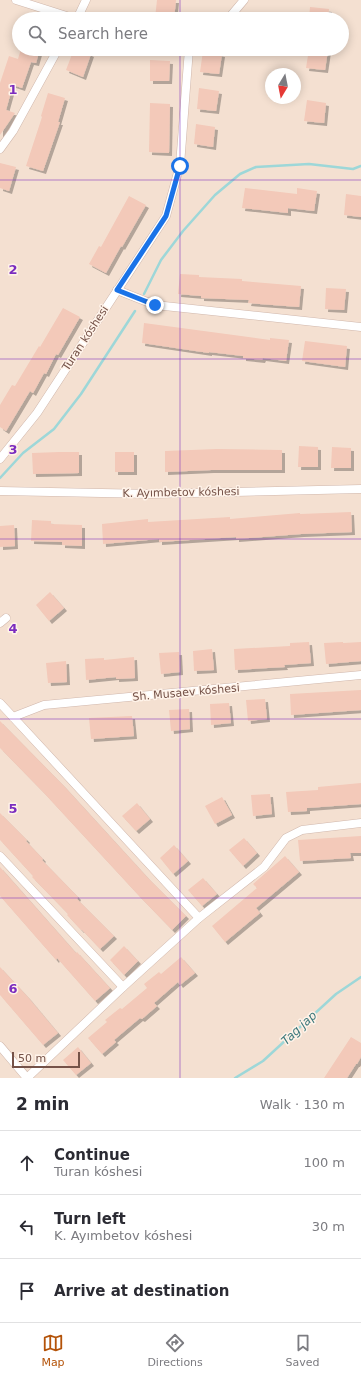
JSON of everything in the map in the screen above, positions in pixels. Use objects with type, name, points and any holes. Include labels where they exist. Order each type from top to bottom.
[{"type":"street","points":[[16,0],[55,12]]},
{"type":"street","points":[[80,12],[86,0]]},
{"type":"street","points":[[234,12],[244,0]]},
{"type":"street","points":[[0,149],[13,131],[54,56]]},
{"type":"street","name":"Turan kóshesi","points":[[0,459],[37,413],[166,216],[180,166],[188,56]]},
{"type":"street","points":[[117,290],[155,305],[361,326]]},
{"type":"street","name":"K. Ayımbetov kóshesi","points":[[0,491],[152,494],[361,489]]},
{"type":"street","name":"Sh. Musaev kóshesi","points":[[13,717],[44,706],[361,676]]},
{"type":"street","points":[[0,703],[199,918]]},
{"type":"street","points":[[0,1046],[27,1078],[123,987],[199,918],[264,867],[286,838],[302,830],[361,823]]},
{"type":"street","points":[[0,856],[123,987]]},
{"type":"shaded area","points":[[0,0],[361,0],[361,1078],[0,1078]]},
{"type":"building","points":[[157,0],[176,0],[175,12],[156,12]]},
{"type":"building","points":[[310,7],[329,9],[329,12],[310,12]]},
{"type":"building","points":[[9,56],[18,59],[19,56],[38,56],[36,63],[31,62],[22,88],[13,85],[6,110],[15,113],[0,135],[0,83]]},
{"type":"building","points":[[71,56],[90,56],[83,77],[66,70]]},
{"type":"building","points":[[202,56],[222,56],[219,74],[200,72]]},
{"type":"building","points":[[308,56],[327,56],[325,70],[306,68]]},
{"type":"building","points":[[150,60],[170,61],[169,81],[150,81]]},
{"type":"building","points":[[199,88],[219,91],[216,111],[197,109]]},
{"type":"building","points":[[48,93],[65,98],[58,122],[60,122],[43,171],[26,166]]},
{"type":"building","points":[[307,100],[326,103],[324,123],[304,121]]},
{"type":"building","points":[[150,103],[170,104],[169,153],[149,152]]},
{"type":"building","points":[[196,124],[215,127],[213,147],[194,144]]},
{"type":"building","points":[[0,163],[16,167],[9,191],[0,188]]},
{"type":"building","points":[[245,188],[297,194],[297,188],[317,191],[314,211],[288,208],[288,213],[242,208]]},
{"type":"building","points":[[346,194],[361,196],[361,217],[344,215]]},
{"type":"building","points":[[129,196],[146,205],[106,273],[89,264],[99,246],[101,247]]},
{"type":"building","points":[[180,274],[301,286],[299,307],[248,303],[249,300],[201,298],[201,296],[178,294]]},
{"type":"building","points":[[326,288],[346,289],[344,310],[325,309]]},
{"type":"building","points":[[63,308],[80,317],[58,355],[56,354],[46,374],[44,373],[33,393],[30,391],[6,431],[0,427],[0,405],[12,385],[15,386]]},
{"type":"building","points":[[144,323],[270,340],[270,338],[289,340],[286,361],[263,358],[262,360],[243,358],[243,356],[209,353],[142,343]]},
{"type":"building","points":[[305,341],[347,346],[345,367],[302,361]]},
{"type":"building","points":[[299,446],[318,447],[318,467],[298,467]]},
{"type":"building","points":[[332,447],[351,448],[351,468],[331,468]]},
{"type":"building","points":[[217,449],[282,450],[282,470],[211,470],[165,472],[165,451]]},
{"type":"building","points":[[79,452],[79,473],[33,474],[32,453]]},
{"type":"building","points":[[115,452],[134,452],[134,472],[115,472]]},
{"type":"building","points":[[351,512],[352,532],[159,542],[159,539],[103,544],[102,524],[148,519],[148,522],[230,517],[230,519],[300,513]]},
{"type":"building","points":[[32,520],[51,521],[51,524],[82,525],[82,546],[62,545],[62,542],[31,541]]},
{"type":"building","points":[[14,525],[15,546],[0,547],[0,526]]},
{"type":"building","points":[[50,592],[64,608],[49,621],[36,605]]},
{"type":"building","points":[[309,642],[311,663],[284,665],[285,667],[235,670],[234,649],[290,646],[290,643]]},
{"type":"building","points":[[361,642],[361,661],[326,664],[324,643]]},
{"type":"building","points":[[212,649],[214,670],[194,671],[193,651]]},
{"type":"building","points":[[179,652],[180,672],[161,674],[159,653]]},
{"type":"building","points":[[134,657],[135,678],[116,679],[116,677],[86,680],[85,659],[104,658],[104,660]]},
{"type":"building","points":[[66,661],[67,682],[48,683],[46,663]]},
{"type":"building","points":[[361,690],[361,710],[291,715],[290,694]]},
{"type":"building","points":[[265,699],[267,719],[248,721],[246,700]]},
{"type":"building","points":[[229,703],[231,723],[211,725],[210,704]]},
{"type":"building","points":[[189,709],[190,729],[171,731],[169,710]]},
{"type":"building","points":[[132,716],[134,736],[91,739],[89,718]]},
{"type":"building","points":[[0,721],[63,785],[148,878],[186,916],[172,930],[0,748]]},
{"type":"building","points":[[361,783],[361,804],[307,808],[307,811],[288,812],[286,792],[318,790],[318,787]]},
{"type":"building","points":[[270,794],[272,814],[253,816],[251,795]]},
{"type":"building","points":[[222,797],[232,815],[215,824],[205,806]]},
{"type":"building","points":[[137,803],[150,819],[136,831],[122,816]]},
{"type":"building","points":[[0,813],[27,840],[26,841],[43,859],[42,860],[78,897],[77,899],[114,936],[100,949],[32,877],[33,876],[0,840]]},
{"type":"building","points":[[361,836],[361,853],[350,853],[351,858],[300,861],[298,840]]},
{"type":"building","points":[[244,838],[257,853],[243,866],[229,850]]},
{"type":"building","points":[[174,845],[188,861],[173,874],[160,858]]},
{"type":"building","points":[[285,856],[299,872],[256,908],[260,913],[225,942],[212,926],[257,888],[253,884]]},
{"type":"building","points":[[0,867],[76,953],[77,952],[110,988],[95,1001],[57,958],[56,960],[0,896]]},
{"type":"building","points":[[203,878],[217,894],[202,906],[188,890]]},
{"type":"building","points":[[124,946],[138,961],[124,975],[110,960]]},
{"type":"building","points":[[181,957],[195,973],[180,985],[178,982],[154,1003],[157,1006],[114,1040],[116,1042],[102,1054],[88,1038],[107,1022],[105,1020],[120,1008],[122,1009],[147,988],[144,984],[159,972],[161,974]]},
{"type":"building","points":[[0,967],[58,1033],[43,1045],[0,995]]},
{"type":"building","points":[[351,1037],[361,1043],[361,1057],[357,1064],[347,1078],[324,1078]]},
{"type":"building","points":[[78,1047],[91,1063],[76,1075],[63,1060]]},
{"type":"waterway","points":[[144,294],[161,260],[183,231],[215,195],[240,174],[256,167],[309,164],[353,169],[361,166]]},
{"type":"waterway","points":[[0,478],[23,453],[54,429],[81,394],[135,311]]},
{"type":"waterway","name":"Tag jap","points":[[235,1078],[263,1061],[336,994],[361,977]]},
{"type":"route","points":[[155,305],[117,290],[166,216],[180,166]]}]
